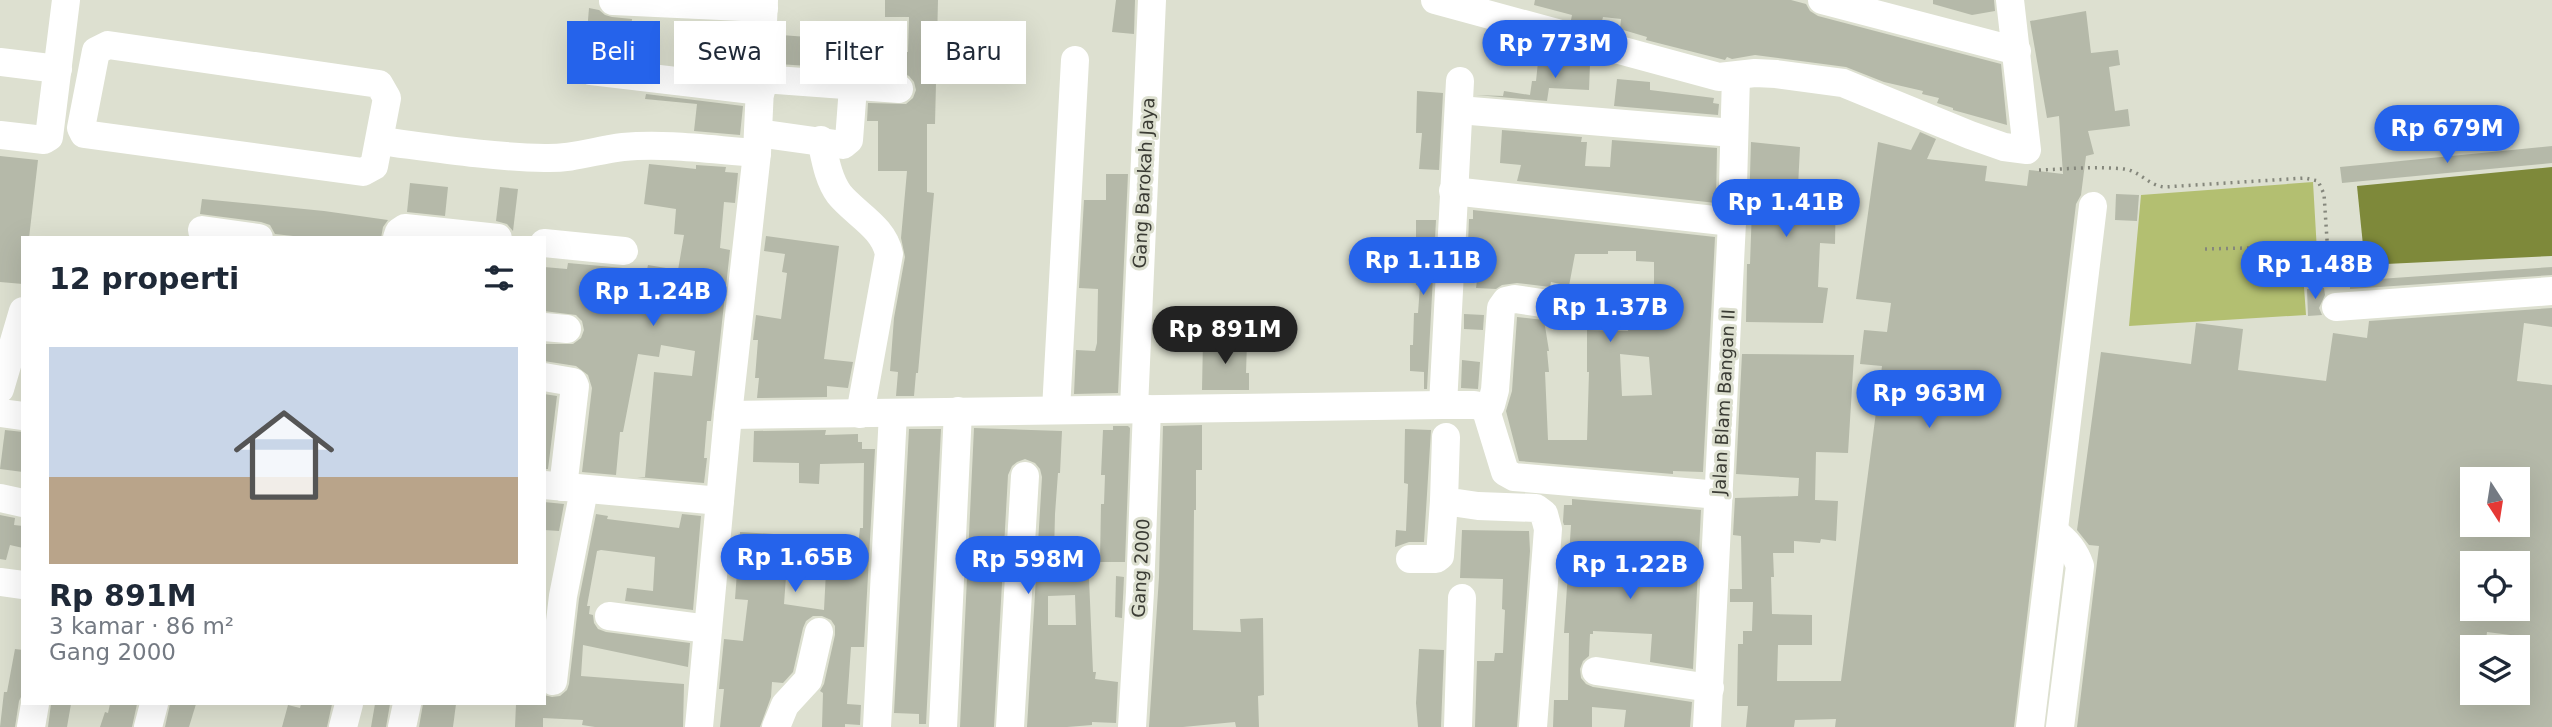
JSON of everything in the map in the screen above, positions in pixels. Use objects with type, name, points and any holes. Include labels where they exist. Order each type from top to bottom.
[{"type":"street","points":[[0,135],[44,140],[49,137],[66,0]]},
{"type":"street","name":"Gang Barokah Jaya","points":[[1141,409],[1152,0]]},
{"type":"street","points":[[1435,0],[1719,77],[1735,85],[1755,73],[1843,83],[1981,139],[2004,147],[2027,150],[2010,0]]},
{"type":"street","points":[[1822,0],[2017,51]]},
{"type":"street","points":[[613,1],[764,4],[743,415],[720,501],[699,727]]},
{"type":"street","points":[[108,44],[374,82],[383,88],[387,98],[380,141],[374,166],[363,172],[85,134],[81,128],[96,51],[108,44]]},
{"type":"street","points":[[1056,410],[1075,60]]},
{"type":"street","points":[[0,62],[58,69]]},
{"type":"street","points":[[660,77],[761,85],[899,89]]},
{"type":"street","points":[[1443,404],[1460,81]]},
{"type":"street","name":"Jalan Blam Bangan II","points":[[1707,727],[1720,495],[1735,85]]},
{"type":"street","points":[[380,141],[492,155],[545,158],[578,157],[622,147],[821,140],[843,145],[849,140],[853,87]]},
{"type":"street","points":[[1459,110],[1732,133]]},
{"type":"street","points":[[821,140],[834,185],[883,237],[889,254],[860,414]]},
{"type":"street","points":[[1453,191],[1731,222]]},
{"type":"street","points":[[2030,727],[2093,206]]},
{"type":"street","points":[[398,236],[405,228],[479,236]]},
{"type":"street","points":[[202,230],[245,236]]},
{"type":"street","points":[[546,243],[624,251]]},
{"type":"street","points":[[2336,307],[2552,291]]},
{"type":"street","points":[[743,415],[1443,404],[1485,407],[1491,405],[1495,390],[1501,308],[1506,301],[1515,299],[1615,314]]},
{"type":"street","points":[[0,389],[21,321]]},
{"type":"street","points":[[546,377],[573,382],[575,386],[564,488],[563,596],[553,681]]},
{"type":"street","points":[[1485,407],[1505,472],[1514,477],[1720,495]]},
{"type":"street","name":"Gang 2000","points":[[1132,727],[1140,592],[1141,409]]},
{"type":"street","points":[[943,727],[958,411]]},
{"type":"street","points":[[0,413],[21,416]]},
{"type":"street","points":[[877,727],[893,414]]},
{"type":"street","points":[[1410,559],[1436,559],[1440,556],[1446,437]]},
{"type":"street","points":[[1010,727],[1026,476]]},
{"type":"street","points":[[564,488],[720,501]]},
{"type":"street","points":[[0,498],[21,503]]},
{"type":"street","points":[[1444,500],[1478,506],[1536,508],[1545,514],[1548,529],[1533,727]]},
{"type":"street","points":[[2054,532],[2065,540],[2076,554],[2080,566],[2060,727]]},
{"type":"street","points":[[0,582],[21,585]]},
{"type":"street","points":[[1458,727],[1462,598]]},
{"type":"street","points":[[609,616],[708,629]]},
{"type":"street","points":[[776,727],[785,705],[808,680],[818,632]]},
{"type":"street","points":[[1596,671],[1710,688]]},
{"type":"street","points":[[2037,676],[2066,682]]},
{"type":"street","points":[[31,727],[35,705]]},
{"type":"street","points":[[148,727],[153,705]]},
{"type":"street","points":[[343,727],[349,705]]},
{"type":"street","points":[[402,727],[407,705]]},
{"type":"path","points":[[2027,150],[2029,166],[2036,170],[2124,169],[2164,187],[2305,178],[2318,181],[2324,194],[2330,290],[2332,303],[2336,307]]},
{"type":"path","points":[[2204,249],[2327,246]]},
{"type":"shaded area","points":[[2552,167],[2552,256],[2365,265],[2357,186]]},
{"type":"shaded area","points":[[2313,182],[2319,286],[2304,287],[2306,315],[2129,326],[2141,195]]},
{"type":"building","points":[[885,0],[938,0],[937,21],[921,21],[921,84],[936,84],[935,124],[927,124],[927,192],[934,193],[914,396],[896,396],[898,372],[890,371],[894,318],[905,257],[901,238],[907,171],[878,171],[878,121],[867,121],[868,103],[906,104],[913,98],[916,90],[914,82],[907,75],[909,17],[885,17]]},
{"type":"building","points":[[1116,0],[1135,0],[1134,34],[1112,32]]},
{"type":"building","points":[[1535,0],[1791,0],[1806,4],[1810,11],[1818,16],[2001,64],[2007,125],[1953,110],[1937,103],[1939,98],[1922,94],[1923,91],[1884,82],[1846,67],[1755,55],[1732,59],[1727,57],[1725,60],[1646,40],[1647,37],[1620,29],[1621,19],[1603,17],[1601,26],[1571,20],[1572,15],[1534,5]]},
{"type":"building","points":[[1933,0],[1994,0],[1995,11],[1972,15],[1933,4]]},
{"type":"building","points":[[589,8],[612,17],[632,19],[632,21],[588,21]]},
{"type":"building","points":[[2086,11],[2091,53],[2118,50],[2120,65],[2109,67],[2115,111],[2128,109],[2130,126],[2088,131],[2094,154],[2086,156],[2081,195],[2076,204],[2014,727],[1835,727],[1836,719],[1795,720],[1794,727],[1746,727],[1748,706],[1737,706],[1738,644],[1743,644],[1743,631],[1752,631],[1753,602],[1730,602],[1730,589],[1742,589],[1741,536],[1733,535],[1735,498],[1798,496],[1799,478],[1736,474],[1742,354],[1854,355],[1848,453],[1816,452],[1815,500],[1838,501],[1836,541],[1794,541],[1794,553],[1773,553],[1774,577],[1771,577],[1772,614],[1812,615],[1812,645],[1778,645],[1777,681],[1841,681],[1882,366],[1860,364],[1864,330],[1887,332],[1891,303],[1856,299],[1878,142],[1911,150],[1920,132],[1936,139],[1927,159],[1987,166],[1985,181],[2027,186],[2029,170],[2063,174],[2059,116],[2047,118],[2030,21]]},
{"type":"building","points":[[786,35],[800,36],[800,65],[786,65]]},
{"type":"building","points":[[1538,62],[1590,64],[1589,90],[1549,88],[1547,101],[1476,95],[1503,96],[1504,91],[1530,95],[1532,81],[1536,81]]},
{"type":"building","points":[[1617,79],[1650,82],[1650,90],[1714,98],[1713,103],[1719,104],[1718,115],[1614,106]]},
{"type":"building","points":[[1417,91],[1443,93],[1439,170],[1419,169],[1422,133],[1416,133]]},
{"type":"building","points":[[646,94],[743,106],[740,135],[694,131],[697,104],[645,99]]},
{"type":"building","points":[[1502,130],[1582,137],[1581,142],[1587,142],[1585,166],[1610,167],[1612,140],[1717,148],[1716,203],[1517,181],[1521,165],[1500,163]]},
{"type":"building","points":[[1751,142],[1800,147],[1798,187],[1836,188],[1835,244],[1820,243],[1818,287],[1828,288],[1823,323],[1746,322],[1752,208],[1749,208]]},
{"type":"building","points":[[2552,146],[2552,163],[2342,183],[2340,167]]},
{"type":"building","points":[[0,156],[38,160],[29,236],[21,236],[21,284],[0,282]]},
{"type":"building","points":[[649,164],[696,169],[696,165],[726,167],[725,172],[738,173],[735,203],[724,202],[720,248],[730,250],[711,421],[707,421],[704,483],[637,477],[645,477],[654,372],[692,376],[695,351],[661,345],[659,357],[638,354],[623,432],[620,432],[616,475],[582,472],[592,388],[588,375],[576,366],[546,361],[546,344],[573,344],[581,338],[584,330],[582,321],[576,315],[546,311],[546,267],[567,269],[568,263],[623,268],[646,274],[648,265],[678,270],[684,235],[674,234],[676,209],[644,204]]},
{"type":"building","points":[[1106,174],[1128,174],[1118,393],[1074,394],[1076,350],[1095,351],[1097,343],[1098,289],[1079,288],[1084,200],[1106,200]]},
{"type":"building","points":[[410,183],[448,187],[445,216],[407,212]]},
{"type":"building","points":[[500,187],[518,189],[513,231],[507,224],[496,221]]},
{"type":"building","points":[[2116,194],[2139,195],[2137,221],[2115,220]]},
{"type":"building","points":[[202,199],[388,220],[381,236],[293,236],[275,234],[270,225],[261,222],[200,214]]},
{"type":"building","points":[[1473,210],[1715,237],[1703,472],[1673,471],[1673,474],[1519,461],[1506,411],[1512,391],[1517,317],[1544,320],[1549,351],[1549,372],[1545,372],[1548,440],[1587,440],[1587,330],[1628,331],[1631,311],[1650,314],[1654,312],[1654,262],[1636,261],[1636,251],[1575,254],[1569,286],[1551,282],[1550,287],[1517,283],[1502,285],[1496,289],[1476,288],[1478,272],[1467,271],[1469,219],[1473,219]],"holes":[[[1620,354],[1649,357],[1652,395],[1622,396]]]},
{"type":"building","points":[[1416,220],[1436,220],[1427,389],[1424,389],[1424,372],[1410,371],[1410,345],[1413,345],[1414,313],[1418,313],[1420,286],[1416,285]]},
{"type":"building","points":[[766,236],[839,246],[824,359],[853,362],[848,388],[827,386],[827,397],[757,398],[759,378],[755,378],[758,340],[753,340],[756,315],[781,319],[787,273],[782,272],[785,254],[764,251]]},
{"type":"building","points":[[2552,267],[2552,275],[2350,289],[2350,281]]},
{"type":"building","points":[[2324,288],[2325,295],[2319,308],[2322,315],[2308,316],[2307,289]]},
{"type":"building","points":[[2552,308],[2552,327],[2524,323],[2517,381],[2552,385],[2552,727],[2077,727],[2099,546],[2089,545],[2077,530],[2101,352],[2191,364],[2196,323],[2243,329],[2238,370],[2326,381],[2333,333],[2367,338],[2369,321]]},
{"type":"building","points":[[1464,314],[1484,315],[1483,330],[1464,329]]},
{"type":"building","points":[[1203,339],[1247,342],[1246,373],[1249,373],[1249,390],[1202,390]]},
{"type":"building","points":[[1462,360],[1480,362],[1478,389],[1461,388]]},
{"type":"building","points":[[546,394],[557,396],[546,469]]},
{"type":"building","points":[[1202,425],[1202,470],[1196,470],[1194,510],[1193,630],[1241,632],[1240,619],[1263,618],[1264,695],[1258,696],[1259,727],[1236,727],[1235,722],[1149,727],[1159,577],[1163,426]]},
{"type":"building","points":[[1113,426],[1130,428],[1125,562],[1100,562],[1101,504],[1104,504],[1105,475],[1101,475],[1103,430],[1113,430]]},
{"type":"building","points":[[974,428],[1062,431],[1054,555],[1088,555],[1093,672],[1096,672],[1095,679],[1118,682],[1116,723],[1027,727],[1042,477],[1035,463],[1025,459],[1012,466],[1008,475],[994,727],[960,727]],"holes":[[[1075,595],[1076,625],[1048,625],[1048,596]]]},
{"type":"building","points":[[909,429],[941,429],[926,724],[919,724],[919,714],[894,713]]},
{"type":"building","points":[[1405,429],[1431,430],[1424,542],[1409,542],[1395,547],[1396,530],[1406,531],[1408,484],[1404,483]]},
{"type":"building","points":[[5,430],[21,432],[21,472],[0,469]]},
{"type":"building","points":[[826,430],[825,435],[858,434],[862,449],[875,449],[864,647],[851,647],[847,704],[861,705],[860,725],[822,727],[823,693],[820,691],[824,684],[835,626],[831,620],[813,616],[806,621],[803,628],[793,672],[783,683],[772,682],[771,697],[760,727],[720,727],[724,689],[719,689],[724,639],[743,641],[748,600],[735,599],[740,532],[789,535],[784,604],[824,610],[826,571],[855,573],[860,528],[863,528],[864,463],[820,464],[819,484],[799,483],[799,463],[753,462],[754,431]]},
{"type":"building","points":[[1572,499],[1701,510],[1693,669],[1650,662],[1652,634],[1593,631],[1593,634],[1590,634],[1589,656],[1580,669],[1581,678],[1593,687],[1692,702],[1690,727],[1624,727],[1626,710],[1592,707],[1592,727],[1553,727],[1554,700],[1568,700],[1569,633],[1564,633],[1571,525],[1564,525],[1563,522],[1564,505],[1572,505]]},
{"type":"building","points":[[546,502],[564,504],[559,531],[546,530]]},
{"type":"building","points":[[596,514],[608,516],[607,519],[679,528],[682,514],[701,516],[693,610],[625,601],[627,588],[653,591],[655,557],[601,550],[597,551],[587,606],[590,606],[589,614],[593,615],[598,629],[606,632],[690,643],[688,667],[583,645],[581,676],[684,684],[683,727],[595,727],[582,725],[583,720],[543,718],[543,727],[515,727],[516,705],[546,705],[546,696],[560,696],[567,690],[579,599]]},
{"type":"building","points":[[0,515],[15,518],[14,525],[21,526],[21,548],[10,545],[6,560],[0,559]]},
{"type":"building","points":[[1462,530],[1529,531],[1530,551],[1517,727],[1475,727],[1477,661],[1494,661],[1495,653],[1503,653],[1503,579],[1460,578]]},
{"type":"building","points":[[1116,576],[1124,577],[1122,618],[1115,617]]},
{"type":"building","points":[[15,649],[21,650],[21,697],[15,727],[0,727],[4,692],[7,692]]},
{"type":"building","points":[[1419,649],[1444,650],[1441,727],[1418,727],[1416,703]]},
{"type":"building","points":[[51,705],[71,705],[67,727],[48,727]]},
{"type":"building","points":[[110,705],[137,705],[132,727],[100,727],[105,712],[108,713]]},
{"type":"building","points":[[170,705],[196,705],[189,727],[165,727]]},
{"type":"building","points":[[288,705],[300,708],[301,705],[332,705],[327,727],[282,727]]},
{"type":"building","points":[[375,705],[390,705],[386,727],[371,727]]},
{"type":"building","points":[[423,705],[456,705],[453,727],[419,727]]}]
